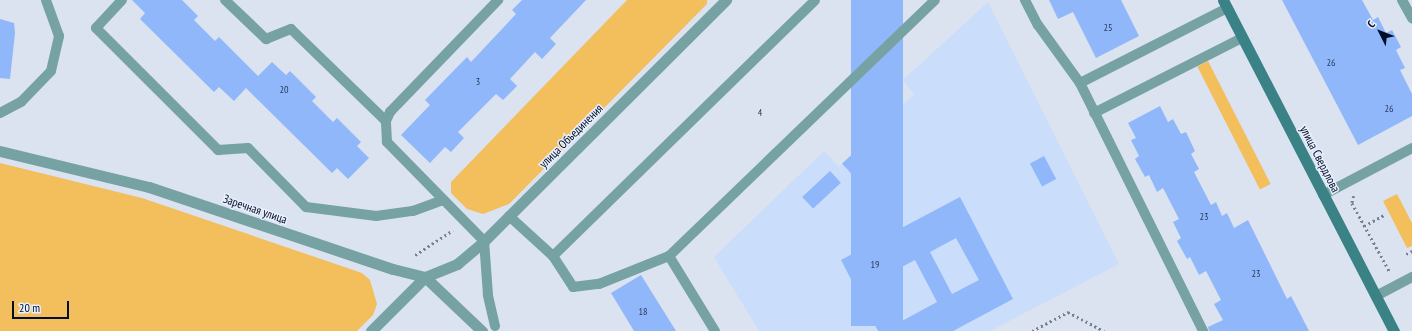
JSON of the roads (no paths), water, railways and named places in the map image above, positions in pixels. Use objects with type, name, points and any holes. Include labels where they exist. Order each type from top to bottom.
[{"type":"main road","name":"улица Свердлова","points":[[1225,4],[1394,331]]},
{"type":"street","name":"улица Объединения","points":[[425,277],[457,264],[484,241],[726,0]]},
{"type":"street","name":"Заречная улица","points":[[0,151],[149,186],[393,269],[425,277],[482,331]]},
{"type":"street","points":[[371,331],[425,277]]},
{"type":"lane","points":[[0,113],[21,102],[51,72],[59,36],[46,0]]},
{"type":"lane","points":[[122,0],[96,28],[218,150],[248,148],[306,207],[376,216],[413,211],[443,200]]},
{"type":"lane","points":[[225,0],[266,39],[291,29],[386,121]]},
{"type":"lane","points":[[495,326],[488,295],[484,241],[387,142],[386,121],[390,112],[498,0]]},
{"type":"lane","points":[[553,256],[815,0]]},
{"type":"lane","points":[[509,216],[553,256],[573,287],[599,284],[669,256],[935,0]]},
{"type":"lane","points":[[1025,0],[1038,25],[1080,83],[1203,331]]},
{"type":"lane","points":[[1402,0],[1412,18]]},
{"type":"lane","points":[[1080,83],[1225,4]]},
{"type":"lane","points":[[1094,113],[1242,38]]},
{"type":"lane","points":[[1323,195],[1412,148]]},
{"type":"lane","points":[[669,256],[715,331]]},
{"type":"lane","points":[[1376,296],[1412,277]]}]
